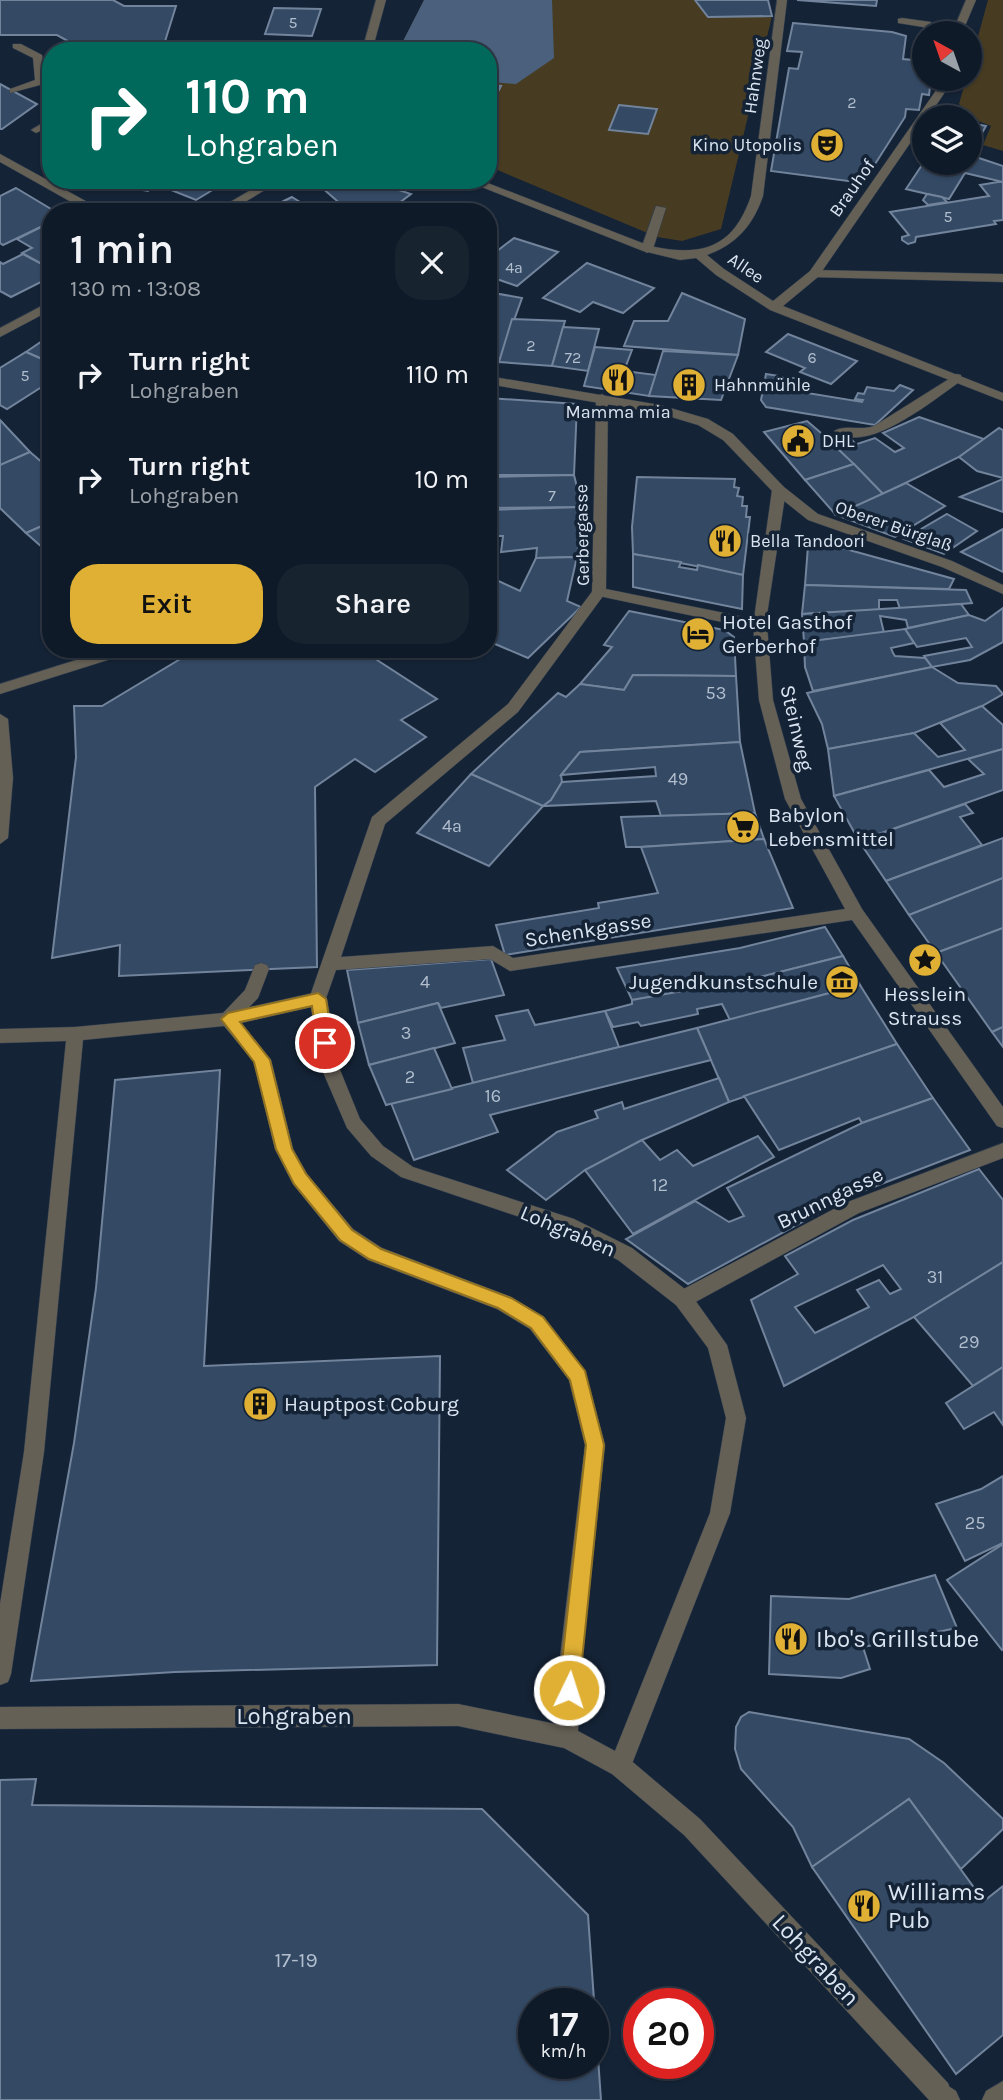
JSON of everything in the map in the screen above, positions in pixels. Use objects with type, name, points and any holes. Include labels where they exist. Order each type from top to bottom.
[{"type":"street","points":[[369,42],[381,0]]},
{"type":"street","name":"Hahnweg","points":[[699,254],[734,237],[750,218],[757,196],[782,0]]},
{"type":"street","points":[[962,21],[971,0]]},
{"type":"street","points":[[902,21],[912,22]]},
{"type":"street","points":[[17,46],[38,57],[42,72]]},
{"type":"street","points":[[14,91],[42,85]]},
{"type":"street","name":"Brauhof","points":[[774,307],[814,274],[940,91]]},
{"type":"street","points":[[36,131],[42,127]]},
{"type":"street","points":[[0,157],[42,181]]},
{"type":"street","points":[[56,189],[81,203]]},
{"type":"street","points":[[235,203],[261,189]]},
{"type":"street","name":"Allee","points":[[491,189],[647,249],[680,256],[699,254],[720,272],[774,307],[1003,397]]},
{"type":"street","points":[[647,249],[660,208]]},
{"type":"street","points":[[814,274],[1003,278]]},
{"type":"street","points":[[0,333],[42,310]]},
{"type":"street","points":[[841,431],[864,434],[879,429],[957,378]]},
{"type":"street","points":[[497,381],[660,409],[703,422],[728,437],[779,490]]},
{"type":"street","name":"Gerbergasse","points":[[602,398],[599,592],[760,625]]},
{"type":"street","name":"Oberer Bürglaß","points":[[779,490],[813,517],[831,526],[947,564],[1003,590]]},
{"type":"street","name":"Steinweg","points":[[779,490],[760,625],[766,700],[793,799],[856,913],[1003,1121]]},
{"type":"street","points":[[0,1036],[75,1034],[228,1019],[318,999],[378,821],[513,708],[599,592]]},
{"type":"street","points":[[0,689],[99,658]]},
{"type":"street","points":[[0,719],[4,789],[0,838]]},
{"type":"street","name":"Schenkgasse","points":[[329,964],[493,952],[510,965],[856,913]]},
{"type":"street","points":[[228,1019],[252,993],[261,969]]},
{"type":"street","name":"Lohgraben","points":[[318,999],[329,1065],[353,1123],[377,1151],[407,1172],[567,1225],[625,1254],[683,1299],[717,1345],[736,1418],[720,1513],[620,1766]]},
{"type":"street","points":[[228,1019],[262,1060],[284,1149],[300,1179],[346,1235],[375,1254],[504,1303],[537,1323],[578,1377],[595,1445],[570,1666],[567,1737]]},
{"type":"street","points":[[0,1674],[34,1452],[75,1034]]},
{"type":"street","name":"Brunngasse","points":[[683,1299],[852,1208],[1003,1150]]},
{"type":"street","name":"Lohgraben","points":[[0,1718],[458,1715],[567,1737],[620,1766],[692,1827],[943,2096]]},
{"type":"street","points":[[995,2100],[1003,2093]]},
{"type":"shaded area","points":[[424,0],[695,0],[708,17],[772,16],[721,229],[682,241],[657,237],[497,170],[497,95],[501,87],[497,86],[497,42],[403,42]]},
{"type":"shaded area","points":[[988,0],[1003,0],[1003,151],[983,145],[991,126],[982,122],[982,105],[959,104],[963,91],[982,91],[982,22]]},
{"type":"water","points":[[424,0],[552,0],[554,58],[516,84],[497,83],[497,42],[403,42]]},
{"type":"building","points":[[0,0],[113,0],[124,6],[176,6],[165,42],[70,42],[57,35],[0,35]]},
{"type":"building","points":[[695,0],[768,0],[772,16],[708,17]]},
{"type":"building","points":[[797,0],[877,0],[876,6]]},
{"type":"building","points":[[274,8],[321,9],[312,36],[265,34]]},
{"type":"building","points":[[793,23],[892,32],[906,36],[903,59],[912,60],[912,91],[930,91],[929,95],[922,94],[920,105],[912,105],[912,109],[906,109],[905,117],[863,183],[771,171],[789,68],[798,69],[802,52],[787,51]]},
{"type":"building","points":[[0,84],[37,104],[2,129],[0,129]]},
{"type":"building","points":[[619,105],[657,109],[648,134],[609,130]]},
{"type":"building","points":[[982,159],[1003,166],[1003,182],[973,175],[982,175]]},
{"type":"building","points":[[915,175],[964,175],[949,199],[906,189]]},
{"type":"building","points":[[1003,182],[1003,220],[994,221],[996,224],[916,237],[915,242],[908,244],[902,240],[902,237],[909,235],[890,212],[989,196],[980,185]]},
{"type":"building","points":[[16,188],[42,204],[42,226],[3,245],[0,243],[0,196]]},
{"type":"building","points":[[168,189],[214,189],[196,200]]},
{"type":"building","points":[[323,189],[396,189],[411,194],[399,203],[339,203]]},
{"type":"building","points":[[927,194],[942,197],[947,202],[928,205],[923,200]]},
{"type":"building","points":[[292,197],[302,203],[280,203]]},
{"type":"building","points":[[42,226],[42,264],[22,253],[32,248],[17,239]]},
{"type":"building","points":[[514,238],[558,252],[517,286],[497,279],[497,251]]},
{"type":"building","points":[[23,254],[42,264],[42,282],[11,297],[0,291],[0,262],[3,264]]},
{"type":"building","points":[[587,263],[654,288],[623,313],[593,302],[580,312],[543,298]]},
{"type":"building","points":[[682,293],[745,319],[738,355],[624,346],[634,321],[668,321]]},
{"type":"building","points":[[497,294],[522,298],[497,362]]},
{"type":"building","points":[[512,319],[565,321],[552,366],[499,362]]},
{"type":"building","points":[[563,327],[599,329],[588,371],[552,366]]},
{"type":"building","points":[[788,334],[857,361],[831,384],[800,372],[805,368],[766,352]]},
{"type":"building","points":[[42,341],[42,359],[26,352]]},
{"type":"building","points":[[595,347],[632,350],[624,371],[656,375],[649,396],[584,386]]},
{"type":"building","name":"Hahnmühle","points":[[663,351],[738,355],[721,400],[649,396]]},
{"type":"building","points":[[26,352],[42,359],[42,387],[7,409],[0,405],[0,368]]},
{"type":"building","points":[[766,374],[799,379],[795,391],[862,402],[863,400],[855,399],[858,393],[864,394],[867,387],[894,391],[900,385],[913,390],[875,425],[766,407],[761,400]]},
{"type":"building","points":[[497,399],[577,404],[574,475],[497,475]]},
{"type":"building","points":[[919,417],[984,439],[959,457],[883,494],[839,450],[875,438],[895,452],[904,448],[883,433]]},
{"type":"building","points":[[0,420],[30,452],[0,465]]},
{"type":"building","points":[[807,421],[828,439],[848,435],[857,446],[839,450],[854,464],[805,480],[764,432]]},
{"type":"building","points":[[999,428],[1003,430],[1003,478],[977,471],[959,457]]},
{"type":"building","points":[[30,452],[42,462],[42,526],[26,533],[0,508],[0,465]]},
{"type":"building","points":[[854,464],[883,494],[836,515],[805,480]]},
{"type":"building","points":[[574,475],[582,507],[497,508],[497,477]]},
{"type":"building","points":[[637,477],[735,479],[734,487],[739,488],[737,496],[743,497],[742,506],[747,506],[746,517],[750,517],[743,575],[633,554],[632,527]]},
{"type":"building","points":[[1003,479],[1003,512],[960,497]]},
{"type":"building","points":[[906,483],[945,506],[895,537],[836,515]]},
{"type":"building","points":[[582,507],[577,557],[536,558],[537,548],[501,552],[503,536],[497,536],[497,510]]},
{"type":"building","points":[[947,514],[977,531],[944,554],[904,539]]},
{"type":"building","points":[[42,526],[42,547],[26,533]]},
{"type":"building","points":[[1003,529],[1003,572],[961,552]]},
{"type":"building","points":[[824,543],[954,579],[949,589],[805,585],[808,546]]},
{"type":"building","points":[[633,554],[681,562],[679,567],[697,570],[698,565],[743,575],[742,609],[633,587]]},
{"type":"building","points":[[577,557],[567,601],[581,607],[528,658],[497,645],[497,580],[520,591],[536,558]]},
{"type":"building","points":[[805,585],[966,590],[972,603],[900,609],[897,600],[879,600],[879,610],[802,614]]},
{"type":"building","points":[[961,604],[969,615],[908,628],[906,620],[880,616],[884,633],[804,642],[802,614]]},
{"type":"building","points":[[1003,608],[1003,642],[970,660],[932,667],[924,656],[972,647],[966,638],[917,647],[905,629],[969,615],[985,621]]},
{"type":"building","points":[[629,611],[724,630],[734,637],[736,676],[633,675],[624,690],[580,684],[612,647],[604,645]]},
{"type":"building","points":[[905,629],[914,643],[891,648],[895,656],[925,658],[932,667],[813,691],[805,667],[804,642]]},
{"type":"building","points":[[182,658],[374,658],[437,699],[401,720],[426,737],[375,772],[355,759],[315,787],[317,967],[119,976],[120,945],[52,958],[76,757],[74,706],[102,706]]},
{"type":"building","points":[[932,667],[958,683],[996,686],[1003,694],[982,706],[914,733],[828,749],[822,724],[807,693]]},
{"type":"building","points":[[633,675],[736,676],[740,742],[580,752],[561,775],[562,782],[551,800],[543,806],[471,774],[558,693],[566,697],[580,684],[624,690]]},
{"type":"building","points":[[982,706],[1003,725],[1003,749],[834,796],[828,749],[914,733],[938,757],[965,750],[940,723]]},
{"type":"building","points":[[740,742],[755,813],[661,816],[656,801],[543,806],[551,800],[562,782],[656,776],[655,767],[561,775],[580,752]]},
{"type":"building","points":[[1003,749],[1003,790],[859,841],[834,796],[929,770],[944,787],[984,774],[968,759]]},
{"type":"building","points":[[471,774],[543,806],[489,866],[417,833]]},
{"type":"building","points":[[965,804],[973,813],[960,817],[982,845],[886,881],[859,841]]},
{"type":"building","points":[[755,813],[764,839],[641,847],[626,847],[621,817]]},
{"type":"building","points":[[1003,838],[1003,878],[909,915],[886,881]]},
{"type":"building","points":[[764,839],[793,908],[505,955],[496,925],[599,908],[598,903],[658,893],[641,847]]},
{"type":"building","points":[[1003,878],[1003,928],[936,953],[909,915]]},
{"type":"building","points":[[825,927],[843,956],[756,978],[632,1000],[617,968],[740,948]]},
{"type":"building","points":[[1003,928],[1003,1027],[992,1032],[936,953]]},
{"type":"building","points":[[843,956],[860,985],[730,1020],[722,1004],[697,1009],[698,1014],[641,1026],[638,1022],[613,1027],[605,1011],[632,1004],[632,1000],[756,978]]},
{"type":"building","points":[[491,959],[504,995],[441,1008],[438,1003],[358,1023],[347,970]]},
{"type":"building","points":[[860,985],[897,1044],[729,1102],[697,1028]]},
{"type":"building","points":[[438,1003],[455,1043],[369,1065],[358,1023]]},
{"type":"building","points":[[528,1010],[535,1025],[605,1011],[619,1047],[473,1083],[463,1048],[505,1040],[496,1016]]},
{"type":"building","points":[[1003,1027],[1003,1047],[992,1032]]},
{"type":"building","points":[[697,1028],[711,1060],[490,1115],[498,1132],[414,1160],[391,1103]]},
{"type":"building","points":[[897,1044],[933,1098],[862,1123],[859,1118],[779,1150],[744,1096]]},
{"type":"building","points":[[434,1048],[452,1089],[386,1105],[369,1065]]},
{"type":"building","name":"Hauptpost Coburg","points":[[220,1070],[204,1366],[440,1356],[437,1665],[175,1672],[31,1681],[74,1443],[96,1288],[115,1080]]},
{"type":"building","points":[[719,1078],[729,1102],[642,1140],[585,1170],[546,1200],[507,1170],[557,1132],[598,1118],[595,1111],[622,1102],[624,1109]]},
{"type":"building","points":[[933,1098],[970,1150],[850,1196],[688,1284],[626,1239],[695,1201],[729,1222],[744,1216],[727,1188],[862,1123]]},
{"type":"building","points":[[758,1136],[774,1157],[633,1234],[585,1170],[642,1140],[660,1160],[677,1150],[693,1166]]},
{"type":"building","points":[[979,1169],[1003,1200],[1003,1262],[914,1317],[784,1386],[751,1300],[798,1274],[785,1256],[853,1220]],"holes":[[[883,1265],[901,1289],[890,1294],[879,1280],[857,1290],[869,1307],[815,1333],[795,1307]]]},
{"type":"building","points":[[1003,1262],[1003,1367],[973,1386],[914,1317]]},
{"type":"building","points":[[1003,1367],[1003,1425],[994,1412],[964,1429],[946,1403]]},
{"type":"building","points":[[1003,1476],[1003,1543],[965,1561],[936,1504],[981,1489]]},
{"type":"building","points":[[1003,1544],[1003,1649],[1002,1650],[947,1580]]},
{"type":"building","points":[[935,1575],[957,1628],[863,1647],[870,1669],[841,1678],[769,1674],[771,1596],[849,1599]]},
{"type":"building","points":[[749,1712],[909,1739],[944,1763],[1003,1819],[1003,1829],[961,1869],[909,1799],[812,1867],[793,1827],[741,1769],[735,1749],[736,1727],[741,1717]]},
{"type":"building","points":[[36,1779],[32,1805],[482,1809],[588,1915],[593,1988],[518,1988],[518,2079],[600,2079],[601,2100],[0,2100],[0,1780]]},
{"type":"building","points":[[909,1799],[984,1901],[1003,1886],[1003,2035],[956,2074],[812,1867]]},
{"type":"place","name":"Kino Utopolis","points":[[827,145]]},
{"type":"place","name":"Mamma mia","points":[[618,380]]},
{"type":"place","name":"Hahnmühle","points":[[689,385]]},
{"type":"place","name":"DHL","points":[[798,441]]},
{"type":"place","name":"Bella Tandoori","points":[[725,541]]},
{"type":"place","name":"Hotel Gasthof Gerberhof","points":[[698,634]]},
{"type":"place","name":"Babylon Lebensmittel","points":[[743,827]]},
{"type":"place","name":"Hesslein Strauss","points":[[925,960]]},
{"type":"place","name":"Jugendkunstschule","points":[[842,982]]},
{"type":"place","name":"Hauptpost Coburg","points":[[260,1404]]},
{"type":"place","name":"Ibo's Grillstube","points":[[791,1639]]},
{"type":"place","name":"Williams Pub","points":[[864,1906]]},
{"type":"route","points":[[325,1043],[318,999],[228,1019],[262,1060],[284,1149],[300,1179],[346,1235],[375,1254],[504,1303],[537,1323],[578,1377],[595,1445],[569,1690]]}]
